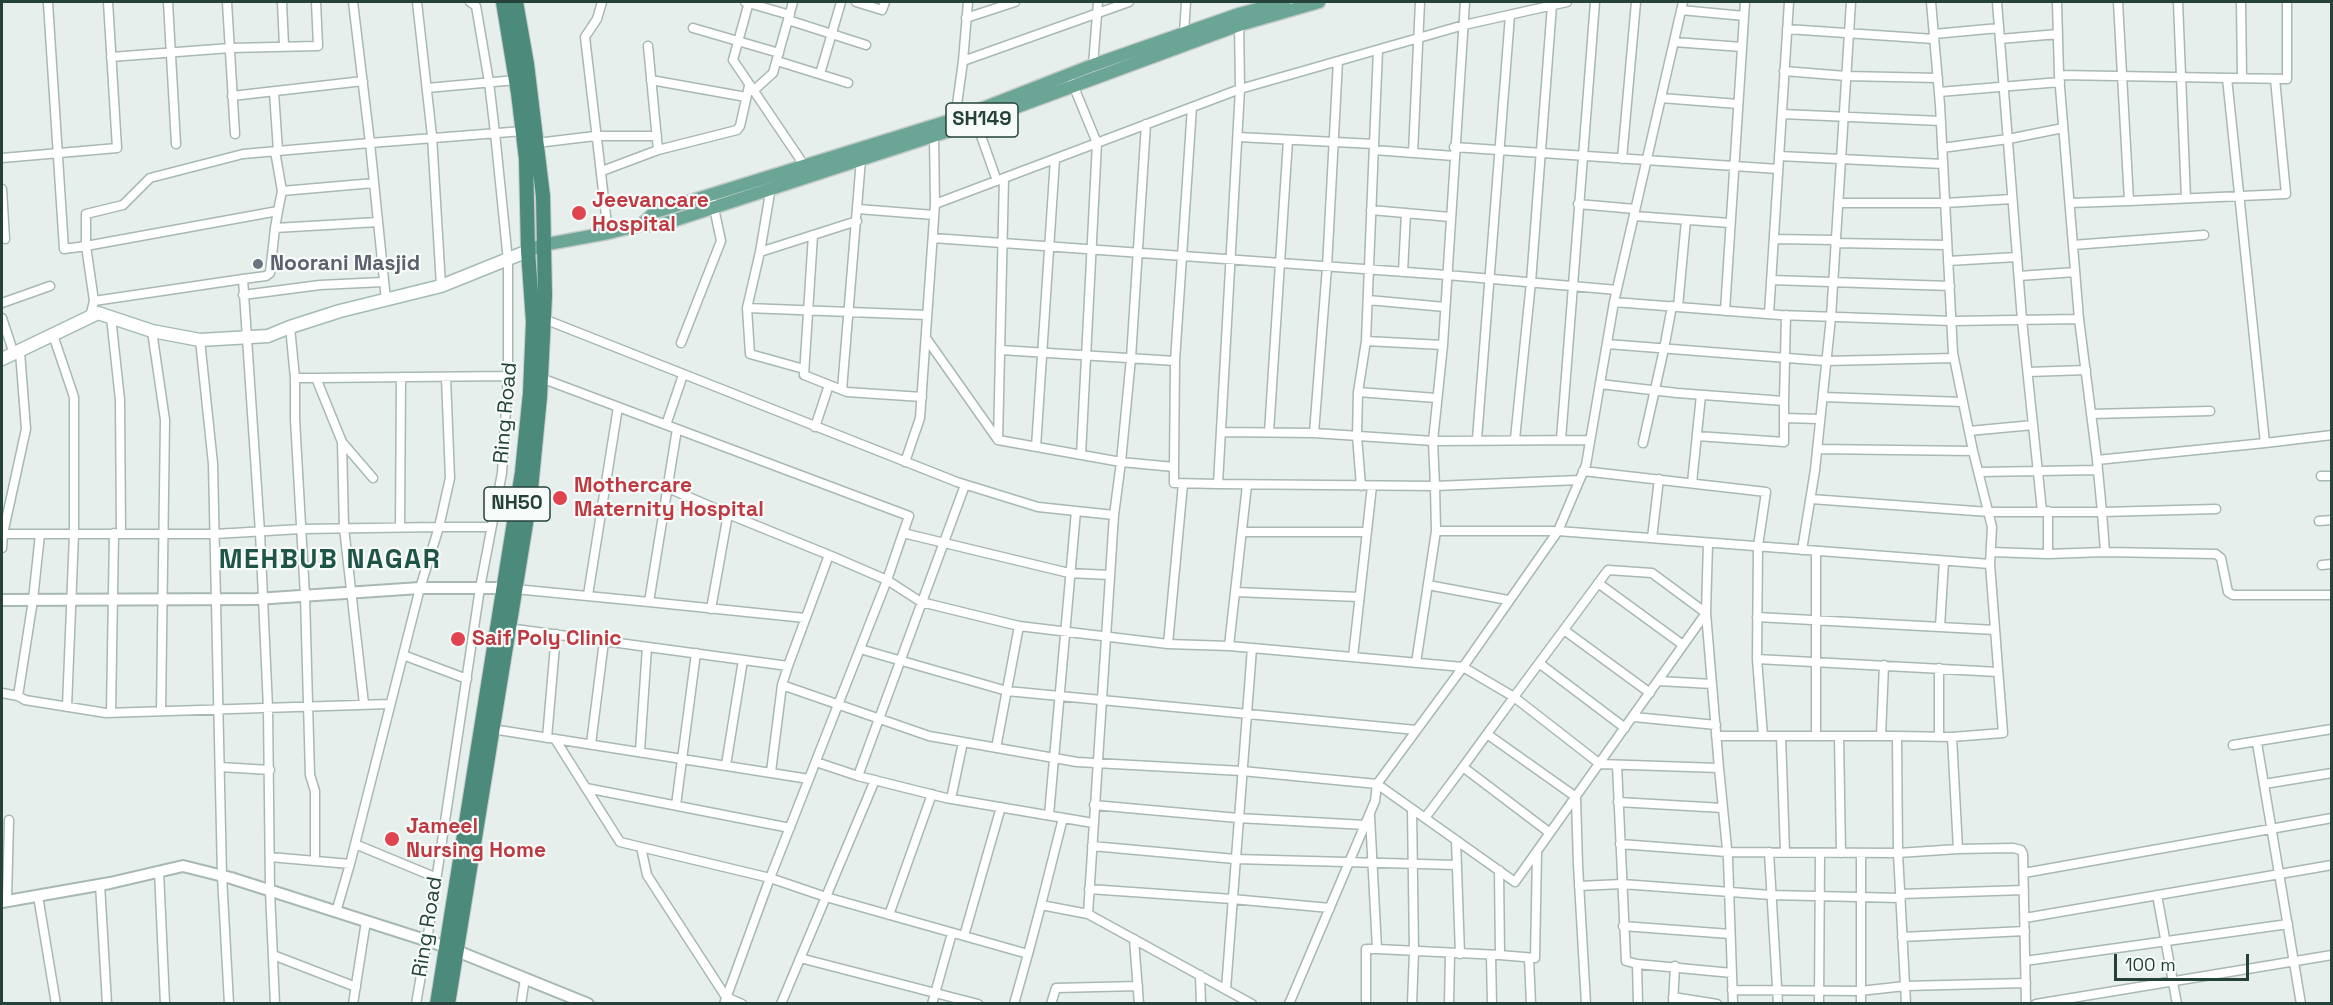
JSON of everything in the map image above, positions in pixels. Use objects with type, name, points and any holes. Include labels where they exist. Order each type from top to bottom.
[{"type":"highway","name":"Ring Road","points":[[448,1004],[451,949],[509,588],[530,393],[533,322],[528,251],[526,159],[503,2]]},
{"type":"highway","name":"Ring Road","points":[[437,1004],[451,949],[492,729],[508,628],[509,588],[530,499],[541,378],[544,319],[543,196],[527,64],[516,2]]},
{"type":"main road","name":"SH149","points":[[528,251],[542,245],[641,225],[660,225],[934,136],[975,117],[1071,80],[1284,2]]},
{"type":"main road","name":"SH149","points":[[1071,80],[1093,65],[1184,33],[1320,2]]},
{"type":"main road","name":"SH149","points":[[641,225],[655,212],[956,119],[975,117]]},
{"type":"main road","points":[[2,359],[98,313],[152,331],[200,340],[268,336],[340,311],[441,286],[508,261],[528,251]]},
{"type":"street","points":[[2,158],[117,148],[108,2]]},
{"type":"street","points":[[168,2],[176,144]]},
{"type":"street","points":[[227,2],[235,134]]},
{"type":"street","points":[[282,2],[284,46]]},
{"type":"street","points":[[111,57],[230,48],[318,46],[315,2]]},
{"type":"street","points":[[353,2],[386,300]]},
{"type":"street","points":[[417,2],[432,136],[441,286]]},
{"type":"street","points":[[416,1004],[480,588],[502,473],[508,376],[508,261],[489,82],[476,6],[470,2]]},
{"type":"street","points":[[599,2],[597,19],[585,37],[608,233]]},
{"type":"street","points":[[804,165],[750,92],[733,60],[748,2],[866,45]]},
{"type":"street","points":[[602,171],[658,150],[737,130],[750,92],[773,73],[794,2]]},
{"type":"street","points":[[820,74],[841,2]]},
{"type":"street","points":[[856,2],[882,10],[885,2]]},
{"type":"street","points":[[956,119],[968,2]]},
{"type":"street","points":[[966,18],[1013,2]]},
{"type":"street","points":[[1093,65],[1098,2]]},
{"type":"street","points":[[963,61],[1130,2]]},
{"type":"street","points":[[1184,33],[1186,2]]},
{"type":"street","points":[[1413,153],[1420,2]]},
{"type":"street","points":[[1416,663],[1436,531],[1433,441],[1443,345],[1465,2]]},
{"type":"street","points":[[935,204],[1240,89],[1464,26],[1567,2]]},
{"type":"street","points":[[1561,440],[1595,2]]},
{"type":"street","points":[[1622,159],[1636,2]]},
{"type":"street","points":[[1725,311],[1745,2]]},
{"type":"street","points":[[1769,314],[1789,2]]},
{"type":"street","points":[[1802,550],[1811,499],[1830,317],[1851,2]]},
{"type":"street","points":[[1716,736],[1939,735],[1952,737],[2003,733],[1990,564],[1992,527],[1973,451],[1954,358],[1941,121],[1931,2]]},
{"type":"street","points":[[1997,2],[2022,320],[2048,554]]},
{"type":"street","points":[[2057,2],[2060,79],[2079,320],[2097,460],[2105,552]]},
{"type":"street","points":[[2118,2],[2128,201]]},
{"type":"street","points":[[2178,2],[2186,198]]},
{"type":"street","points":[[2241,2],[2242,78]]},
{"type":"street","points":[[1939,92],[2060,79],[2121,76],[2287,79],[2287,2]]},
{"type":"street","points":[[48,3],[64,249],[278,211]]},
{"type":"street","points":[[1515,439],[1531,282],[1552,5]]},
{"type":"street","points":[[1289,1004],[1370,814],[1375,801],[1377,784],[1463,667],[1558,531],[1583,471],[1614,302],[1682,6],[1744,16]]},
{"type":"street","points":[[1477,439],[1510,15]]},
{"type":"street","points":[[1218,484],[1238,137],[1239,20]]},
{"type":"street","points":[[693,28],[737,41],[848,83]]},
{"type":"street","points":[[1787,29],[1934,36],[1999,28]]},
{"type":"street","points":[[2000,39],[2058,34]]},
{"type":"street","points":[[1674,42],[1742,47]]},
{"type":"street","points":[[648,46],[658,150]]},
{"type":"street","points":[[1361,486],[1357,436],[1358,392],[1366,341],[1378,50]]},
{"type":"street","points":[[1314,433],[1327,267],[1338,61]]},
{"type":"street","points":[[1784,71],[1845,76],[1938,78]]},
{"type":"street","points":[[2227,78],[2265,443]]},
{"type":"street","points":[[2070,203],[2286,194],[2275,79]]},
{"type":"street","points":[[427,88],[516,80]]},
{"type":"street","points":[[651,80],[750,92]]},
{"type":"street","points":[[1071,80],[1097,143],[1080,455]]},
{"type":"street","points":[[232,96],[363,81]]},
{"type":"street","points":[[94,301],[266,276],[270,273],[282,191],[274,92]]},
{"type":"street","points":[[1661,98],[1738,104]]},
{"type":"street","points":[[1192,107],[1175,361],[1174,483],[1435,486],[1579,480]]},
{"type":"street","points":[[1782,114],[1941,121]]},
{"type":"street","points":[[975,117],[1001,180],[1004,244],[998,440]]},
{"type":"street","points":[[1088,914],[1109,576],[1131,358],[1146,124]]},
{"type":"street","points":[[1942,148],[2064,128]]},
{"type":"street","points":[[90,317],[94,301],[86,246],[86,214],[123,205],[150,178],[243,154],[432,136],[523,131]]},
{"type":"street","points":[[537,142],[595,136],[657,136]]},
{"type":"street","points":[[905,462],[920,418],[922,397],[935,204],[934,136]]},
{"type":"street","points":[[1238,137],[1333,142],[1413,153],[1500,149],[1778,169]]},
{"type":"street","points":[[1269,432],[1287,140]]},
{"type":"street","points":[[1779,156],[1943,164]]},
{"type":"street","points":[[842,390],[861,159]]},
{"type":"street","points":[[1036,447],[1055,159]]},
{"type":"street","points":[[773,175],[760,252],[747,308],[750,354],[804,369]]},
{"type":"street","points":[[282,191],[374,183]]},
{"type":"street","points":[[2,189],[5,239]]},
{"type":"street","points":[[681,343],[721,241],[711,194]]},
{"type":"street","points":[[1838,203],[1945,203],[2012,199]]},
{"type":"street","points":[[1578,204],[1686,220],[1730,223]]},
{"type":"street","points":[[858,209],[934,215]]},
{"type":"street","points":[[1371,210],[1450,217]]},
{"type":"street","points":[[1403,272],[1406,213]]},
{"type":"street","points":[[1643,443],[1675,307],[1686,220]]},
{"type":"street","points":[[760,252],[857,221]]},
{"type":"street","points":[[275,228],[378,222]]},
{"type":"street","points":[[813,235],[804,375],[847,392],[922,397]]},
{"type":"street","points":[[2073,245],[2204,235]]},
{"type":"street","points":[[933,238],[1447,275],[1617,290]]},
{"type":"street","points":[[1774,238],[1947,245]]},
{"type":"street","points":[[1948,261],[2017,257]]},
{"type":"street","points":[[2019,276],[2075,272]]},
{"type":"street","points":[[243,279],[260,532],[268,708],[270,891],[275,1004]]},
{"type":"street","points":[[1771,280],[1950,286]]},
{"type":"street","points":[[243,295],[320,285],[383,282]]},
{"type":"street","points":[[2,303],[50,285]]},
{"type":"street","points":[[1368,300],[1445,307]]},
{"type":"street","points":[[1614,302],[1830,317],[1952,321],[2079,320]]},
{"type":"street","points":[[747,308],[927,315]]},
{"type":"street","points":[[1697,436],[1784,442],[1786,315]]},
{"type":"street","points":[[111,317],[120,400],[118,533],[111,713]]},
{"type":"street","points":[[2,318],[17,353],[26,429],[4,518],[2,548]]},
{"type":"street","points":[[544,319],[966,485],[1038,507],[1114,515]]},
{"type":"street","points":[[290,327],[295,378],[295,419],[305,596],[310,775],[315,791],[315,861]]},
{"type":"street","points":[[152,331],[165,420],[161,711]]},
{"type":"street","points":[[53,335],[74,397],[74,534],[68,707]]},
{"type":"street","points":[[926,338],[998,440],[1121,462],[1174,467]]},
{"type":"street","points":[[200,340],[213,464],[222,876],[230,1004]]},
{"type":"street","points":[[1366,341],[1443,345]]},
{"type":"street","points":[[1607,344],[1826,361],[1954,358]]},
{"type":"street","points":[[1001,350],[1175,361]]},
{"type":"street","points":[[2028,372],[2086,370]]},
{"type":"street","points":[[666,425],[683,375]]},
{"type":"street","points":[[295,378],[508,376]]},
{"type":"street","points":[[400,527],[401,377]]},
{"type":"street","points":[[336,912],[420,588],[439,527],[450,478],[446,377]]},
{"type":"street","points":[[316,378],[342,442],[373,478]]},
{"type":"street","points":[[541,378],[909,516],[725,1000]]},
{"type":"street","points":[[1600,384],[1655,391],[1784,401]]},
{"type":"street","points":[[815,427],[829,385]]},
{"type":"street","points":[[1358,392],[1436,398]]},
{"type":"street","points":[[1692,483],[1701,395]]},
{"type":"street","points":[[1822,397],[1963,402]]},
{"type":"street","points":[[588,595],[618,407]]},
{"type":"street","points":[[2091,414],[2210,411]]},
{"type":"street","points":[[1784,418],[1820,419]]},
{"type":"street","points":[[1969,431],[2033,425]]},
{"type":"street","points":[[649,602],[677,429]]},
{"type":"street","points":[[1221,432],[1314,433],[1433,441],[1590,440]]},
{"type":"street","points":[[2097,460],[2331,435]]},
{"type":"street","points":[[342,442],[344,528],[364,704]]},
{"type":"street","points":[[1817,449],[1973,451]]},
{"type":"street","points":[[1978,472],[2098,470]]},
{"type":"street","points":[[1583,471],[1766,492],[1758,546],[1757,658],[1763,736]]},
{"type":"street","points":[[2321,476],[2331,476]]},
{"type":"street","points":[[1652,538],[1659,479]]},
{"type":"street","points":[[1168,644],[1183,483]]},
{"type":"street","points":[[1229,646],[1247,484]]},
{"type":"street","points":[[858,776],[899,660],[966,485]]},
{"type":"street","points":[[1353,657],[1372,486]]},
{"type":"street","points":[[668,488],[886,580],[921,602],[1020,626],[1105,638],[1168,644],[1229,646],[1463,667],[1514,697],[1600,764],[1719,768]]},
{"type":"street","points":[[1811,499],[1989,512],[2216,509]]},
{"type":"street","points":[[1049,815],[1076,511]]},
{"type":"street","points":[[711,609],[728,514]]},
{"type":"street","points":[[2319,521],[2331,520]]},
{"type":"street","points":[[3,534],[215,534],[301,529],[492,527]]},
{"type":"street","points":[[1436,531],[1558,531],[1990,564]]},
{"type":"street","points":[[1242,532],[1367,532]]},
{"type":"street","points":[[903,533],[1069,573],[1109,576]]},
{"type":"street","points":[[18,696],[33,600],[40,534]]},
{"type":"street","points":[[1708,543],[1706,613],[1727,852],[1733,1004]]},
{"type":"street","points":[[1816,551],[1816,736]]},
{"type":"street","points":[[1991,552],[2216,554],[2221,558],[2228,592],[2233,595],[2331,595]]},
{"type":"street","points":[[771,772],[782,685],[829,555]]},
{"type":"street","points":[[1940,627],[1944,561]]},
{"type":"street","points":[[1425,819],[1608,570],[1652,573],[1706,613]]},
{"type":"street","points":[[1598,583],[1683,645]]},
{"type":"street","points":[[1428,585],[1508,600]]},
{"type":"street","points":[[2,600],[262,599],[420,588],[509,588],[805,618]]},
{"type":"street","points":[[1235,592],[1359,597]]},
{"type":"street","points":[[782,685],[929,736],[1053,758],[1096,763],[1242,771],[1377,784],[1515,882],[1706,613]]},
{"type":"street","points":[[1758,617],[1995,630]]},
{"type":"street","points":[[996,748],[1020,626]]},
{"type":"street","points":[[508,628],[788,666]]},
{"type":"street","points":[[1564,630],[1650,693]]},
{"type":"street","points":[[556,634],[551,738],[620,842],[771,878],[826,897],[1028,954]]},
{"type":"street","points":[[591,744],[604,641]]},
{"type":"street","points":[[640,752],[646,647]]},
{"type":"street","points":[[1226,989],[1252,648]]},
{"type":"street","points":[[860,649],[1007,691],[1247,712],[1416,730]]},
{"type":"street","points":[[676,805],[696,653]]},
{"type":"street","points":[[403,655],[466,679]]},
{"type":"street","points":[[1757,658],[1998,672]]},
{"type":"street","points":[[726,765],[742,660]]},
{"type":"street","points":[[1539,663],[1625,728]]},
{"type":"street","points":[[1881,736],[1884,665]]},
{"type":"street","points":[[1939,668],[1939,735]]},
{"type":"street","points":[[1659,681],[1712,684]]},
{"type":"street","points":[[2,693],[25,700],[111,713],[390,704]]},
{"type":"street","points":[[1634,717],[1716,725]]},
{"type":"street","points":[[492,729],[809,779]]},
{"type":"street","points":[[2234,745],[2258,743],[2331,729]]},
{"type":"street","points":[[1487,734],[1576,797]]},
{"type":"street","points":[[1781,736],[1785,852]]},
{"type":"street","points":[[1839,736],[1841,853]]},
{"type":"street","points":[[1897,736],[1898,853],[1906,1004]]},
{"type":"street","points":[[1952,737],[1958,849]]},
{"type":"street","points":[[951,799],[963,742]]},
{"type":"street","points":[[2258,743],[2301,1004]]},
{"type":"street","points":[[816,762],[858,776],[951,799],[1093,823]]},
{"type":"street","points":[[1617,765],[1626,962],[1732,973]]},
{"type":"street","points":[[220,767],[270,770]]},
{"type":"street","points":[[1463,767],[1551,833]]},
{"type":"street","points":[[2265,784],[2331,773]]},
{"type":"street","points":[[781,1004],[875,780]]},
{"type":"street","points":[[586,788],[790,828]]},
{"type":"street","points":[[889,915],[932,794]]},
{"type":"street","points":[[1576,797],[1586,1004]]},
{"type":"street","points":[[1618,802],[1723,808]]},
{"type":"street","points":[[1094,805],[1238,818],[1365,825]]},
{"type":"street","points":[[964,936],[1001,807]]},
{"type":"street","points":[[1412,809],[1414,952],[1412,1004]]},
{"type":"street","points":[[1370,814],[1377,949]]},
{"type":"street","points":[[1014,1004],[1063,818]]},
{"type":"street","points":[[2024,873],[2331,818]]},
{"type":"street","points":[[9,820],[4,902],[183,866],[222,876],[451,949],[588,1004]]},
{"type":"street","points":[[1456,840],[1460,954]]},
{"type":"street","points":[[355,844],[437,878]]},
{"type":"street","points":[[1620,844],[1727,852],[1898,853],[1958,849],[2021,850],[2024,854],[2026,1004]]},
{"type":"street","points":[[1092,846],[1235,859],[1457,865]]},
{"type":"street","points":[[641,847],[647,875],[725,1000],[742,1004]]},
{"type":"street","points":[[1366,1004],[1366,949],[1535,958],[1537,852]]},
{"type":"street","points":[[1768,852],[1778,1004]]},
{"type":"street","points":[[1819,1004],[1820,853]]},
{"type":"street","points":[[1861,853],[1861,1004]]},
{"type":"street","points":[[270,857],[350,864]]},
{"type":"street","points":[[2025,918],[2331,865]]},
{"type":"street","points":[[1492,1004],[1499,870]]},
{"type":"street","points":[[159,871],[165,1004]]},
{"type":"street","points":[[100,884],[107,1004]]},
{"type":"street","points":[[1579,885],[1622,884],[1729,893],[1820,897],[2024,890]]},
{"type":"street","points":[[1089,888],[1330,909]]},
{"type":"street","points":[[38,896],[56,1004]]},
{"type":"street","points":[[2157,896],[2177,1004]]},
{"type":"street","points":[[1041,905],[1088,914],[1252,1004]]},
{"type":"street","points":[[353,1004],[366,921]]},
{"type":"street","points":[[2025,961],[2288,924]]},
{"type":"street","points":[[1623,926],[1730,934]]},
{"type":"street","points":[[1902,938],[2025,931]]},
{"type":"street","points":[[932,1004],[952,933]]},
{"type":"street","points":[[1134,939],[1139,1004]]},
{"type":"street","points":[[1449,1004],[1450,953]]},
{"type":"street","points":[[273,955],[356,987]]},
{"type":"street","points":[[2036,1004],[2331,955]]},
{"type":"street","points":[[800,958],[978,1004]]},
{"type":"street","points":[[1529,958],[1531,1004]]},
{"type":"street","points":[[1636,964],[1638,1004]]},
{"type":"street","points":[[1675,966],[1673,1000],[1717,1004]]},
{"type":"street","points":[[1200,975],[1201,1004]]},
{"type":"street","points":[[521,1004],[525,978]]},
{"type":"street","points":[[1732,990],[1860,991],[1905,986],[2026,983]]},
{"type":"street","points":[[1051,1004],[1056,988],[1138,986]]},
{"type":"place","name":"Jeevancare Hospital","points":[[579,213]]},
{"type":"place","name":"Noorani Masjid","points":[[258,264]]},
{"type":"place","name":"Mothercare Maternity Hospital","points":[[560,498]]},
{"type":"place","name":"Saif Poly Clinic","points":[[458,639]]},
{"type":"place","name":"Jameel Nursing Home","points":[[392,839]]},
{"type":"district","name":"MEHBUB NAGAR","points":[[330,561]]}]
